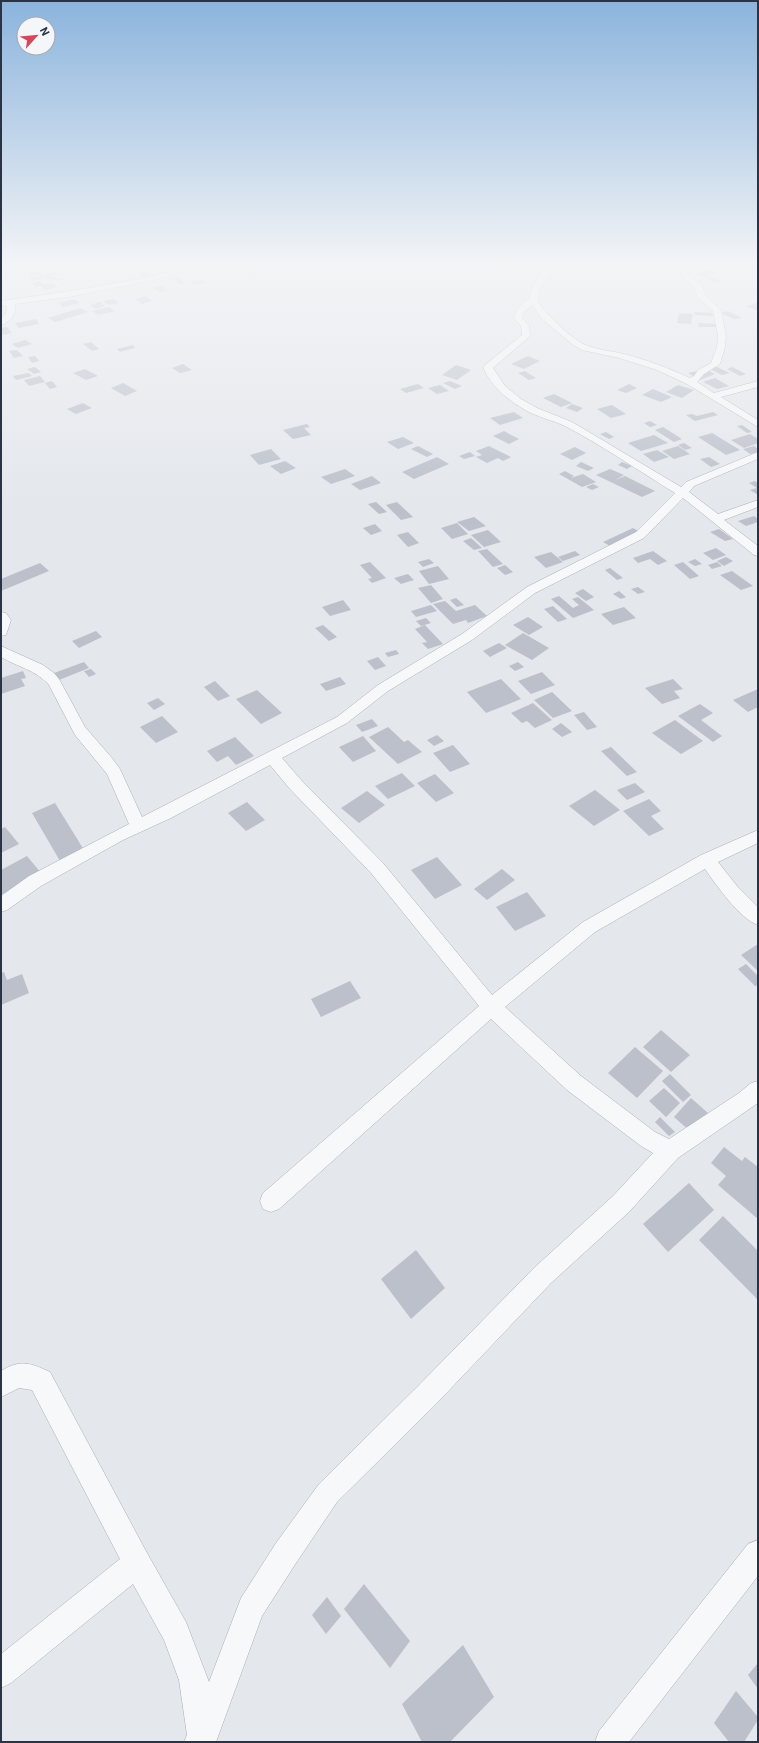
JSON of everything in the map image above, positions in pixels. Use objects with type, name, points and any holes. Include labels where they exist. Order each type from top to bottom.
[{"type":"street","points":[[516,344],[488,367],[502,388],[533,410],[568,424],[682,492],[758,552]]},
{"type":"street","points":[[579,344],[585,348],[621,356],[660,368],[690,382],[758,424]]},
{"type":"street","points":[[690,382],[697,378],[701,372],[714,364],[721,344]]},
{"type":"street","points":[[714,396],[758,384]]},
{"type":"street","points":[[1,905],[35,881],[342,720],[383,688],[467,637],[531,590],[640,535],[690,484],[758,455]]},
{"type":"street","points":[[716,519],[758,503]]},
{"type":"street","points":[[1,616],[4,620],[1,632]]},
{"type":"street","points":[[1,650],[7,655],[38,668],[48,675],[63,694],[80,732],[110,766],[123,790],[138,826]]},
{"type":"street","points":[[272,757],[296,785],[377,868],[492,1007],[574,1083],[648,1139],[670,1151]]},
{"type":"street","points":[[271,1201],[492,1007],[589,927],[707,860],[758,836]]},
{"type":"street","points":[[707,860],[731,891],[758,918]]},
{"type":"street","points":[[202,1741],[251,1608],[328,1493],[427,1395],[543,1275],[621,1204],[670,1151],[746,1100],[758,1090]]},
{"type":"street","points":[[1,1385],[14,1376],[26,1374],[42,1381],[137,1563],[176,1632],[194,1680],[202,1741]]},
{"type":"street","points":[[610,1742],[758,1554]]},
{"type":"street","points":[[1,1673],[137,1563]]},
{"type":"building","points":[[13,344],[31,344],[18,348]]},
{"type":"building","points":[[83,344],[94,344],[99,349],[92,351]]},
{"type":"building","points":[[133,345],[135,348],[120,352],[117,349]]},
{"type":"building","points":[[17,350],[23,356],[14,358],[9,351]]},
{"type":"building","points":[[35,356],[39,361],[32,363],[28,357]]},
{"type":"building","points":[[528,356],[540,361],[524,369],[511,364]]},
{"type":"building","points":[[183,364],[192,370],[180,373],[172,368]]},
{"type":"building","points":[[456,365],[471,370],[457,380],[442,375]]},
{"type":"building","points":[[715,366],[730,373],[722,375],[708,368]]},
{"type":"building","points":[[35,367],[41,372],[34,374],[27,369]]},
{"type":"building","points":[[732,367],[746,374],[740,376],[727,369]]},
{"type":"building","points":[[85,369],[98,376],[86,380],[73,373]]},
{"type":"building","points":[[705,369],[715,374],[700,380],[688,373]]},
{"type":"building","points":[[525,371],[536,378],[529,380],[518,373]]},
{"type":"building","points":[[29,373],[32,376],[16,380],[13,376]]},
{"type":"building","points":[[40,376],[45,382],[29,386],[24,380]]},
{"type":"building","points":[[715,378],[729,386],[717,389],[703,382]]},
{"type":"building","points":[[52,381],[57,387],[50,389],[45,383]]},
{"type":"building","points":[[450,381],[462,386],[455,389],[443,383]]},
{"type":"building","points":[[123,383],[137,391],[125,396],[111,388]]},
{"type":"building","points":[[418,384],[424,388],[406,393],[400,389]]},
{"type":"building","points":[[629,384],[637,388],[626,393],[617,390]]},
{"type":"building","points":[[440,385],[449,391],[437,394],[428,388]]},
{"type":"building","points":[[678,385],[694,390],[682,398],[666,392]]},
{"type":"building","points":[[653,389],[672,397],[661,402],[642,395]]},
{"type":"building","points":[[554,394],[572,403],[561,407],[543,398]]},
{"type":"building","points":[[83,403],[92,408],[76,414],[67,409]]},
{"type":"building","points":[[572,404],[583,408],[577,412],[566,408]]},
{"type":"building","points":[[612,405],[626,414],[611,418],[597,409]]},
{"type":"building","points":[[514,412],[523,418],[500,425],[490,418]]},
{"type":"building","points":[[713,412],[718,415],[695,421],[686,415],[692,414],[697,416]]},
{"type":"building","points":[[650,421],[657,425],[650,427],[644,423]]},
{"type":"building","points":[[307,424],[310,427],[304,428],[311,435],[293,439],[283,430]]},
{"type":"building","points":[[742,425],[752,432],[747,433],[737,426]]},
{"type":"building","points":[[663,427],[682,439],[674,442],[655,430]]},
{"type":"building","points":[[504,431],[519,439],[509,444],[493,436]]},
{"type":"building","points":[[606,432],[614,437],[609,439],[600,434]]},
{"type":"building","points":[[712,433],[740,450],[726,455],[698,437]]},
{"type":"building","points":[[750,434],[758,439],[758,443],[744,448],[731,440]]},
{"type":"building","points":[[654,435],[668,443],[641,451],[628,443]]},
{"type":"building","points":[[403,437],[414,443],[398,449],[387,442]]},
{"type":"building","points":[[684,443],[692,448],[685,450],[678,445]]},
{"type":"building","points":[[418,446],[433,454],[427,457],[411,449]]},
{"type":"building","points":[[489,446],[511,457],[503,461],[498,458],[487,463],[476,457],[482,455],[476,451]]},
{"type":"building","points":[[678,446],[690,454],[674,459],[662,451]]},
{"type":"building","points":[[754,446],[758,449],[758,452],[750,454],[743,449]]},
{"type":"building","points":[[575,447],[586,453],[572,460],[560,454]]},
{"type":"building","points":[[271,449],[281,459],[259,465],[250,455]]},
{"type":"building","points":[[657,450],[669,457],[654,462],[643,454]]},
{"type":"building","points":[[470,452],[475,456],[464,459],[459,456]]},
{"type":"building","points":[[437,457],[449,464],[414,479],[402,472]]},
{"type":"building","points":[[709,457],[720,464],[711,467],[700,459]]},
{"type":"building","points":[[285,461],[296,468],[281,474],[270,466]]},
{"type":"building","points":[[581,462],[594,468],[588,471],[576,466]]},
{"type":"building","points":[[622,462],[632,466],[627,469],[618,465]]},
{"type":"building","points":[[345,469],[355,476],[331,484],[321,477]]},
{"type":"building","points":[[610,469],[624,475],[615,480],[625,476],[655,491],[642,497],[596,475]]},
{"type":"building","points":[[565,471],[574,476],[571,478],[583,474],[596,482],[582,487],[559,474]]},
{"type":"building","points":[[372,476],[381,483],[360,490],[351,484]]},
{"type":"building","points":[[755,481],[758,483],[758,495],[750,490],[757,488],[749,483]]},
{"type":"building","points":[[593,484],[599,487],[592,490],[586,487]]},
{"type":"building","points":[[376,502],[387,512],[379,514],[368,504]]},
{"type":"building","points":[[397,502],[413,517],[401,520],[386,505]]},
{"type":"building","points":[[754,516],[758,519],[758,522],[746,526],[738,521]]},
{"type":"building","points":[[474,517],[486,526],[469,531],[457,522]]},
{"type":"building","points":[[457,523],[468,534],[452,539],[441,528]]},
{"type":"building","points":[[375,524],[382,531],[371,535],[363,528]]},
{"type":"building","points":[[633,528],[640,532],[610,546],[603,542]]},
{"type":"building","points":[[719,529],[733,539],[725,541],[710,532]]},
{"type":"building","points":[[488,530],[501,542],[484,547],[471,535]]},
{"type":"building","points":[[408,532],[419,543],[408,547],[397,535]]},
{"type":"building","points":[[471,538],[482,548],[474,550],[463,541]]},
{"type":"building","points":[[716,548],[726,555],[713,560],[703,553]]},
{"type":"building","points":[[487,549],[503,564],[493,567],[478,551]]},
{"type":"building","points":[[575,551],[580,555],[563,561],[558,557]]},
{"type":"building","points":[[653,551],[667,561],[658,565],[650,559],[638,563],[633,558]]},
{"type":"building","points":[[551,552],[563,562],[546,568],[534,557]]},
{"type":"building","points":[[726,557],[733,561],[724,566],[717,561]]},
{"type":"building","points":[[429,559],[434,563],[423,567],[418,562]]},
{"type":"building","points":[[695,559],[702,564],[695,566],[688,562]]},
{"type":"building","points":[[370,562],[386,578],[372,583],[368,579],[372,578],[360,565]]},
{"type":"building","points":[[683,562],[699,576],[690,579],[674,565]]},
{"type":"building","points":[[717,562],[722,566],[712,569],[708,565]]},
{"type":"building","points":[[40,563],[49,571],[1,591],[1,579]]},
{"type":"building","points":[[505,565],[513,572],[505,575],[497,568]]},
{"type":"building","points":[[438,566],[449,579],[429,584],[419,571]]},
{"type":"building","points":[[610,568],[623,578],[617,580],[605,570]]},
{"type":"building","points":[[732,571],[753,586],[741,590],[720,575]]},
{"type":"building","points":[[408,574],[414,580],[401,584],[394,578]]},
{"type":"building","points":[[431,585],[443,599],[431,603],[418,588]]},
{"type":"building","points":[[638,587],[645,592],[638,594],[631,589]]},
{"type":"building","points":[[583,589],[594,597],[586,601],[575,593]]},
{"type":"building","points":[[619,591],[626,597],[621,599],[613,594]]},
{"type":"building","points":[[559,596],[573,608],[579,605],[572,599],[578,597],[594,610],[573,618],[551,599]]},
{"type":"building","points":[[456,598],[464,605],[457,607],[450,600]]},
{"type":"building","points":[[343,600],[351,610],[330,616],[322,607]]},
{"type":"building","points":[[445,601],[456,611],[475,605],[487,616],[468,623],[466,620],[453,624],[433,604]]},
{"type":"building","points":[[431,605],[437,611],[416,617],[411,611]]},
{"type":"building","points":[[553,606],[567,619],[558,622],[544,609]]},
{"type":"building","points":[[624,607],[636,618],[613,625],[601,614]]},
{"type":"building","points":[[528,617],[543,627],[529,635],[513,625]]},
{"type":"building","points":[[426,618],[431,623],[421,626],[416,621]]},
{"type":"building","points":[[323,625],[337,637],[329,641],[315,628]]},
{"type":"building","points":[[425,625],[443,644],[428,649],[422,643],[427,642],[415,629]]},
{"type":"building","points":[[96,631],[102,637],[79,648],[72,641]]},
{"type":"building","points":[[523,633],[549,648],[532,660],[505,645]]},
{"type":"building","points":[[499,643],[507,648],[490,657],[483,651]]},
{"type":"building","points":[[396,650],[399,654],[388,657],[385,653]]},
{"type":"building","points":[[378,657],[386,666],[375,670],[367,661]]},
{"type":"building","points":[[84,662],[89,668],[59,680],[54,673]]},
{"type":"building","points":[[518,662],[524,667],[515,671],[509,666]]},
{"type":"building","points":[[91,669],[96,674],[89,677],[84,671]]},
{"type":"building","points":[[23,671],[26,678],[21,679],[25,686],[1,694],[1,678]]},
{"type":"building","points":[[542,672],[555,685],[531,694],[518,681]]},
{"type":"building","points":[[340,677],[346,684],[326,691],[320,684]]},
{"type":"building","points":[[501,679],[521,699],[486,713],[467,692]]},
{"type":"building","points":[[673,679],[683,689],[674,691],[680,698],[662,704],[645,688]]},
{"type":"building","points":[[215,681],[230,696],[218,701],[204,687]]},
{"type":"building","points":[[758,689],[758,707],[748,712],[733,700]]},
{"type":"building","points":[[257,690],[282,713],[261,724],[236,699]]},
{"type":"building","points":[[552,692],[572,711],[553,718],[534,700]]},
{"type":"building","points":[[158,698],[165,704],[154,710],[147,703]]},
{"type":"building","points":[[533,703],[552,720],[535,728],[527,721],[522,723],[511,713]]},
{"type":"building","points":[[700,704],[713,713],[701,720],[722,736],[713,742],[678,716]]},
{"type":"building","points":[[584,712],[597,727],[587,730],[574,715]]},
{"type":"building","points":[[162,716],[178,732],[156,743],[140,727]]},
{"type":"building","points":[[372,719],[378,726],[362,732],[356,725]]},
{"type":"building","points":[[675,720],[703,741],[681,754],[652,733]]},
{"type":"building","points":[[561,723],[572,732],[562,737],[552,729]]},
{"type":"building","points":[[388,727],[404,742],[408,740],[422,752],[398,764],[369,737]]},
{"type":"building","points":[[437,735],[444,741],[434,746],[427,740]]},
{"type":"building","points":[[363,736],[376,751],[353,762],[339,747]]},
{"type":"building","points":[[235,737],[254,756],[236,765],[228,756],[217,762],[207,751]]},
{"type":"building","points":[[453,745],[470,764],[450,772],[433,753]]},
{"type":"building","points":[[611,747],[637,772],[627,776],[601,751]]},
{"type":"building","points":[[402,773],[415,786],[388,799],[375,786]]},
{"type":"building","points":[[435,774],[454,793],[436,802],[417,783]]},
{"type":"building","points":[[635,783],[645,792],[627,800],[617,790]]},
{"type":"building","points":[[595,790],[620,810],[594,826],[569,806]]},
{"type":"building","points":[[367,791],[385,805],[359,823],[341,808]]},
{"type":"building","points":[[649,799],[661,811],[651,816],[664,829],[649,836],[623,811]]},
{"type":"building","points":[[247,802],[265,820],[246,831],[228,813]]},
{"type":"building","points":[[55,803],[84,850],[60,861],[32,813]]},
{"type":"building","points":[[5,827],[19,844],[1,853],[1,829]]},
{"type":"building","points":[[27,856],[41,873],[1,895],[1,870]]},
{"type":"building","points":[[437,857],[462,885],[435,899],[411,870]]},
{"type":"building","points":[[502,869],[515,880],[487,900],[474,889]]},
{"type":"building","points":[[527,892],[546,916],[515,931],[496,907]]},
{"type":"building","points":[[758,944],[758,971],[741,955]]},
{"type":"building","points":[[746,964],[758,976],[758,985],[755,986],[738,969]]},
{"type":"building","points":[[4,972],[7,980],[22,974],[29,993],[1,1005],[1,973]]},
{"type":"building","points":[[350,981],[361,998],[321,1017],[311,999]]},
{"type":"building","points":[[661,1030],[690,1055],[671,1072],[643,1047]]},
{"type":"building","points":[[635,1047],[663,1071],[637,1098],[608,1073]]},
{"type":"building","points":[[670,1074],[691,1095],[683,1102],[662,1081]]},
{"type":"building","points":[[664,1088],[680,1103],[666,1117],[649,1101]]},
{"type":"building","points":[[691,1098],[708,1113],[691,1132],[674,1117]]},
{"type":"building","points":[[660,1117],[675,1132],[669,1136],[655,1122]]},
{"type":"building","points":[[724,1147],[742,1161],[745,1157],[758,1167],[758,1219],[718,1185],[726,1176],[711,1163]]},
{"type":"building","points":[[689,1183],[714,1210],[668,1252],[643,1224]]},
{"type":"building","points":[[723,1216],[758,1251],[758,1300],[699,1240]]},
{"type":"building","points":[[416,1250],[445,1288],[411,1319],[381,1279]]},
{"type":"building","points":[[364,1584],[410,1641],[390,1668],[344,1609]]},
{"type":"building","points":[[327,1597],[341,1616],[326,1634],[312,1615]]},
{"type":"building","points":[[463,1645],[494,1697],[450,1742],[422,1742],[402,1704]]},
{"type":"building","points":[[758,1663],[758,1689],[748,1675]]},
{"type":"building","points":[[736,1691],[758,1717],[758,1720],[744,1742],[729,1742],[714,1723]]}]
